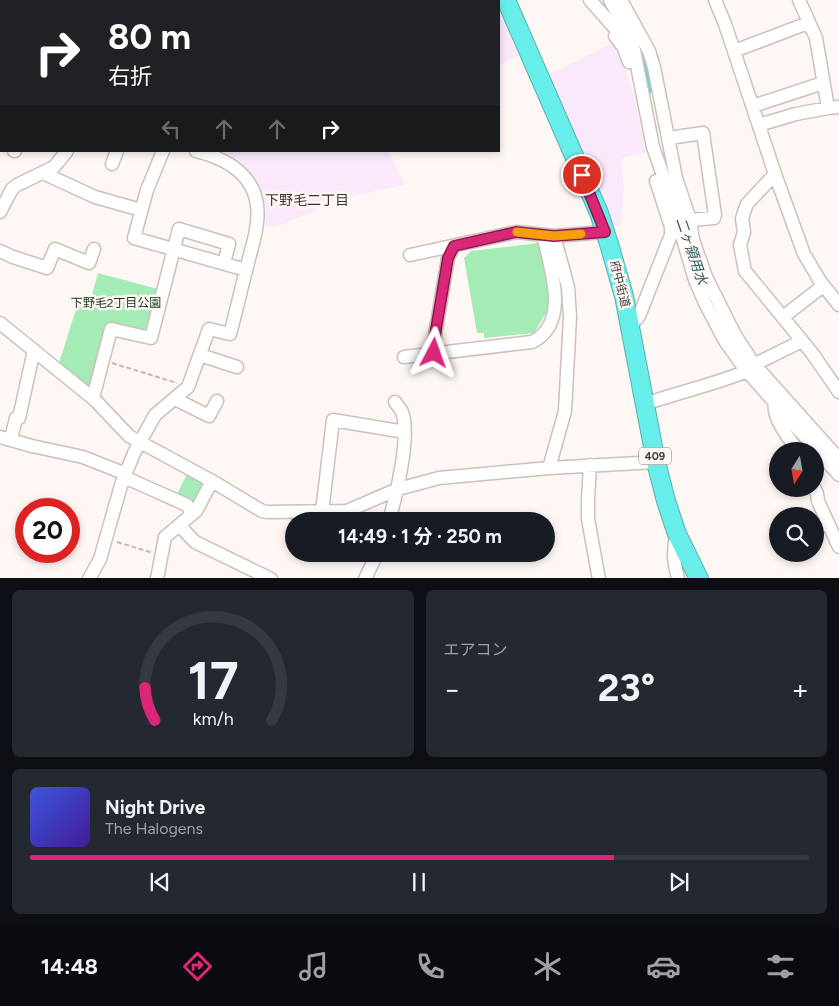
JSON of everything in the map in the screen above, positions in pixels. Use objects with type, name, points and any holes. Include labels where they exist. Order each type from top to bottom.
[{"type":"highway","name":"府中街道","points":[[506,0],[595,204],[605,232],[619,276],[656,462],[666,501],[677,534],[699,578]]},
{"type":"street","points":[[590,0],[618,35],[624,48],[636,86],[650,158],[681,223]]},
{"type":"street","points":[[610,0],[627,31],[634,50],[653,147],[681,223]]},
{"type":"street","points":[[621,0],[649,51],[657,79],[676,178],[681,223],[695,280],[705,303],[725,341],[839,459]]},
{"type":"street","points":[[715,0],[725,24],[804,254],[823,286],[839,305]]},
{"type":"street","points":[[759,125],[796,114],[833,107],[824,83],[816,38],[799,0]]},
{"type":"street","points":[[734,51],[808,23]]},
{"type":"street","points":[[753,106],[824,83]]},
{"type":"street","points":[[630,327],[639,316],[671,235],[681,223],[714,218],[715,215],[703,133],[669,138]]},
{"type":"street","points":[[0,212],[16,185],[54,167],[66,152]]},
{"type":"street","points":[[112,164],[118,152]]},
{"type":"street","points":[[163,152],[147,190],[134,238],[246,270]]},
{"type":"street","points":[[89,578],[100,559],[107,539],[125,475],[140,442],[155,416],[188,387],[209,329],[230,334],[258,220],[257,203],[253,191],[237,168],[221,159],[199,152]]},
{"type":"street","points":[[43,172],[95,197],[141,210]]},
{"type":"street","points":[[775,174],[747,204],[742,219],[744,232],[740,245],[745,271],[783,317],[839,392]]},
{"type":"street","points":[[93,398],[111,329],[151,338],[179,229],[229,244],[224,263]]},
{"type":"street","points":[[410,255],[516,232],[549,236],[605,232]]},
{"type":"street","points":[[404,357],[532,342],[542,337],[551,321],[556,293],[549,236]]},
{"type":"street","points":[[549,236],[568,287],[570,317],[565,411],[549,468]]},
{"type":"street","points":[[434,353],[433,347],[448,258],[454,246]]},
{"type":"street","points":[[0,251],[47,268],[55,249],[89,263],[94,249]]},
{"type":"street","points":[[783,317],[823,286]]},
{"type":"street","points":[[0,323],[93,398],[129,436],[212,481],[262,511],[347,511],[398,489],[440,478],[549,468],[656,462]]},
{"type":"street","points":[[645,404],[674,394],[712,385],[802,342]]},
{"type":"street","points":[[34,350],[19,418],[16,418],[6,438],[32,446],[83,457],[187,505],[192,514]]},
{"type":"street","points":[[200,356],[237,367]]},
{"type":"street","points":[[749,367],[776,404],[839,475]]},
{"type":"street","points":[[175,399],[209,416],[216,408]]},
{"type":"street","points":[[392,512],[398,489],[405,432],[402,412],[395,402]]},
{"type":"street","points":[[776,404],[774,410],[776,416],[792,442]]},
{"type":"street","points":[[322,512],[333,420],[405,432]]},
{"type":"street","points":[[590,466],[588,519],[599,578]]},
{"type":"street","points":[[157,578],[165,536],[196,511],[212,481]]},
{"type":"street","points":[[817,498],[839,547]]},
{"type":"street","points":[[824,525],[828,524]]},
{"type":"street","points":[[179,525],[195,542],[268,578]]},
{"type":"street","points":[[677,534],[673,547],[673,558],[678,578]]},
{"type":"street","points":[[365,578],[373,562]]},
{"type":"path","points":[[103,360],[188,387]]},
{"type":"path","points":[[107,539],[162,555]]},
{"type":"shaded area","points":[[500,14],[519,56],[500,66]]},
{"type":"shaded area","points":[[614,42],[620,49],[635,100],[646,153],[621,158],[624,189],[621,225],[614,226],[548,75]]},
{"type":"shaded area","points":[[207,152],[388,152],[405,185],[322,202],[314,212],[275,227],[260,226],[258,193]]},
{"type":"green space","points":[[539,243],[551,295],[548,310],[534,333],[484,338],[484,333],[477,333],[464,258],[471,251]]},
{"type":"green space","name":"下野毛2丁目公園","points":[[98,273],[158,289],[149,330],[143,334],[106,326],[92,389],[86,390],[58,366],[78,303],[89,306]]},
{"type":"green space","points":[[187,474],[203,483],[204,487],[195,503],[190,505],[175,498]]},
{"type":"waterway","name":"二ヶ領用水","points":[[631,29],[640,51],[646,87]]},
{"type":"slow traffic","points":[[517,232],[554,236],[581,234]]},
{"type":"district","name":"下野毛二丁目","points":[[307,200]]},
{"type":"route","points":[[434,353],[433,347],[448,258],[454,246],[516,232],[554,236],[605,232],[582,175]]}]
